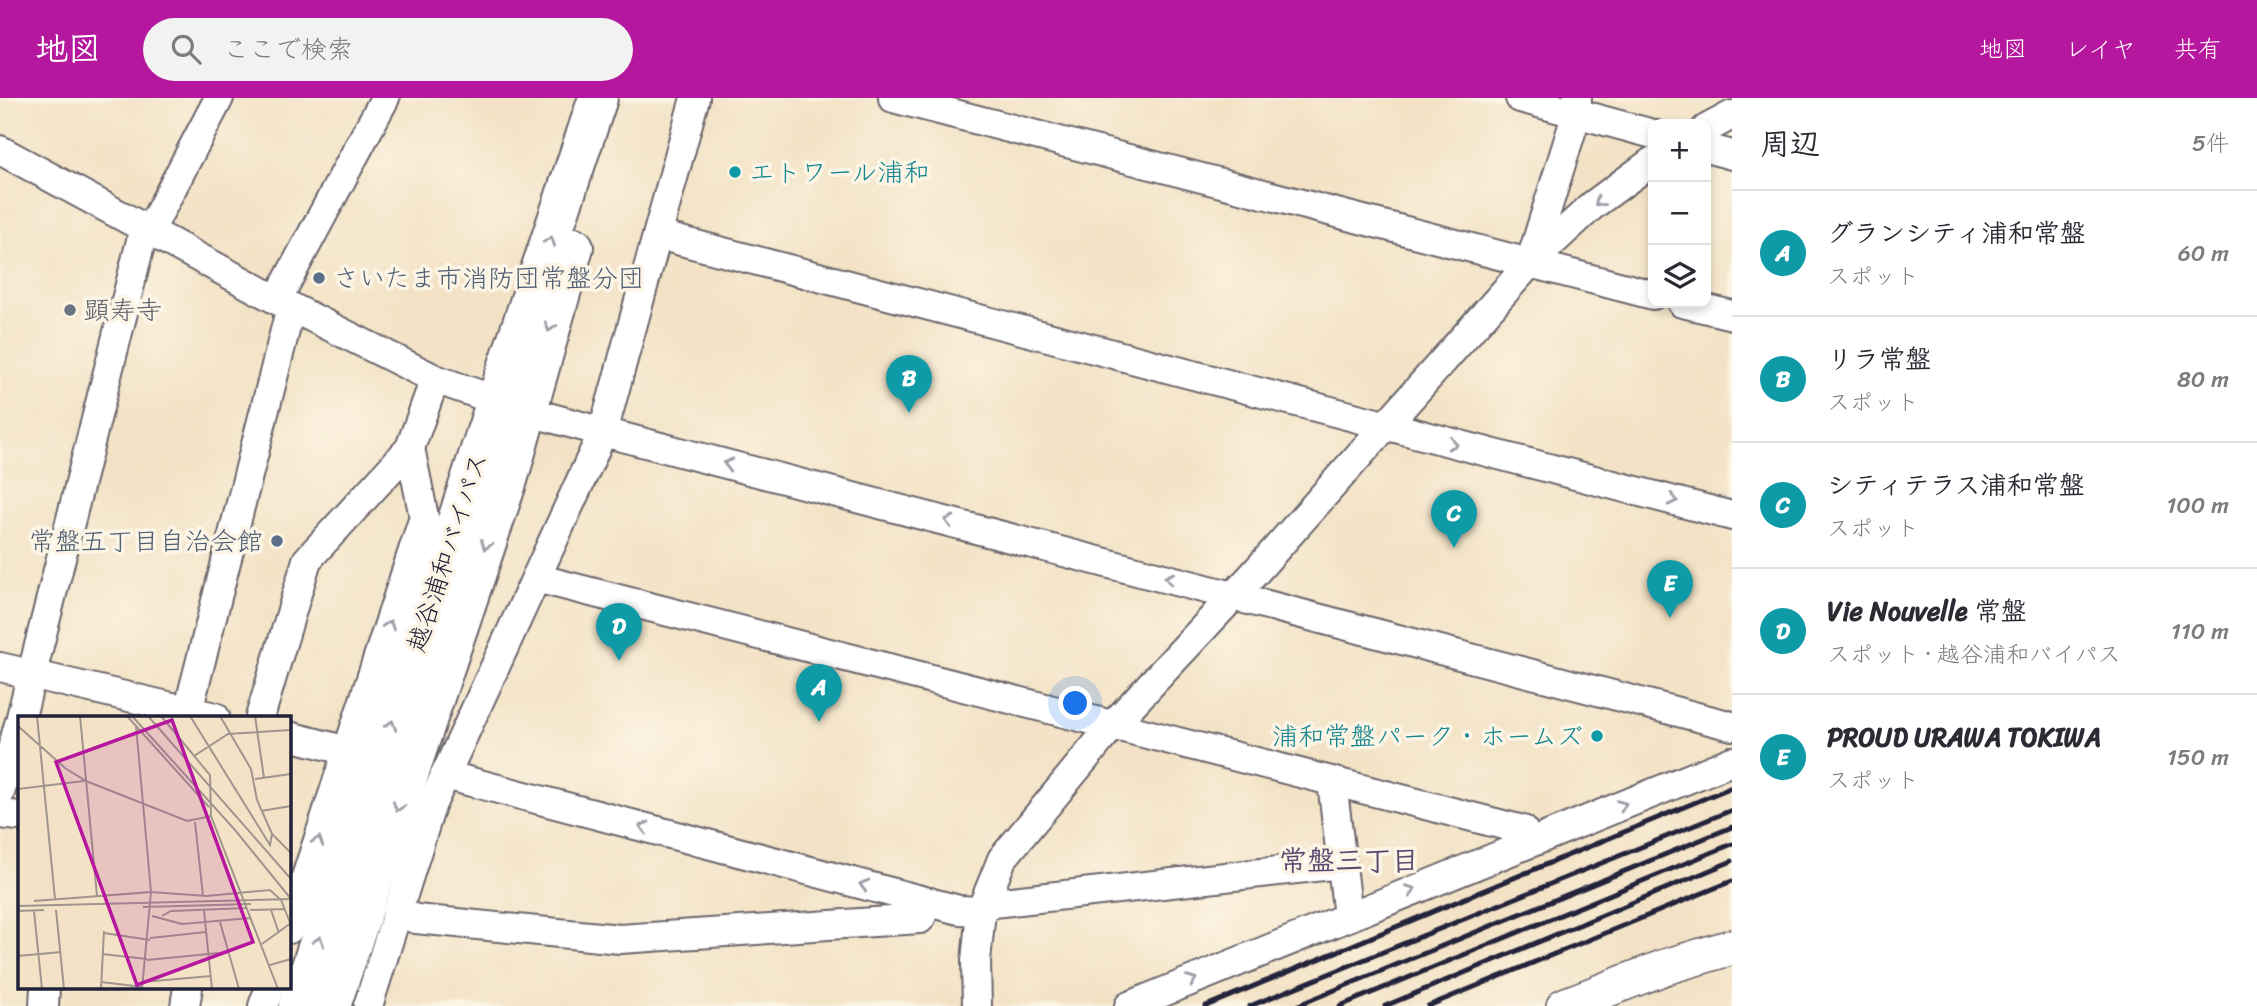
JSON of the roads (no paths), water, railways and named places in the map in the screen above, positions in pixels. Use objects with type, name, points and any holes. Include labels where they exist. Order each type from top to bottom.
[{"type":"highway","name":"越谷浦和バイパス","points":[[331,1006],[511,406],[598,98]]},
{"type":"highway","name":"越谷浦和バイパス","points":[[511,406],[620,98]]},
{"type":"highway","name":"越谷浦和バイパス","points":[[298,1006],[491,474]]},
{"type":"main road","points":[[1564,1006],[1665,967],[1732,947]]},
{"type":"street","points":[[21,716],[146,230],[219,98]]},
{"type":"street","points":[[0,667],[201,714],[284,304],[384,98]]},
{"type":"street","points":[[368,1006],[431,806],[603,432],[695,98]]},
{"type":"street","points":[[893,98],[1648,294]]},
{"type":"street","points":[[1520,98],[1577,105],[1648,132]]},
{"type":"street","points":[[1530,263],[1577,105]]},
{"type":"street","points":[[1711,126],[1732,115]]},
{"type":"street","points":[[1711,149],[1732,155]]},
{"type":"street","points":[[1,153],[284,304],[435,379],[511,406],[1732,726]]},
{"type":"street","points":[[977,1006],[976,961],[983,908],[1002,859],[1111,727],[1235,594],[1530,263],[1593,205],[1648,165]]},
{"type":"street","points":[[658,235],[1732,516]]},
{"type":"street","points":[[1703,308],[1732,315]]},
{"type":"street","points":[[260,716],[307,560],[410,448],[435,379]]},
{"type":"street","points":[[291,917],[424,517],[410,448]]},
{"type":"street","points":[[536,578],[1111,727],[1523,830],[1529,842]]},
{"type":"street","points":[[0,793],[18,728]]},
{"type":"street","points":[[290,736],[348,751]]},
{"type":"street","points":[[1129,1006],[1732,761]]},
{"type":"street","points":[[445,775],[959,911],[1341,864]]},
{"type":"street","points":[[1332,782],[1348,916]]},
{"type":"street","points":[[0,814],[18,816]]},
{"type":"street","points":[[397,912],[416,919],[620,939],[920,919],[930,902]]},
{"type":"street","points":[[44,1006],[45,988]]},
{"type":"street","points":[[185,1006],[188,988]]},
{"type":"street","points":[[263,1006],[270,988]]},
{"type":"railway","points":[[1206,1006],[1732,787]]},
{"type":"railway","points":[[1250,1006],[1732,810]]},
{"type":"railway","points":[[1296,1006],[1732,827]]},
{"type":"railway","points":[[1340,1006],[1732,844]]},
{"type":"railway","points":[[1385,1006],[1732,861]]},
{"type":"railway","points":[[1428,1006],[1732,881]]},
{"type":"place","name":"エトワール浦和","points":[[735,172]]},
{"type":"place","name":"さいたま市消防団常盤分団","points":[[319,278]]},
{"type":"place","name":"顕寿寺","points":[[70,310]]},
{"type":"place","name":"リラ常盤","points":[[909,413]]},
{"type":"place","name":"常盤五丁目自治会館","points":[[277,541]]},
{"type":"place","name":"シティテラス浦和常盤","points":[[1454,548]]},
{"type":"place","name":"PROUD URAWA TOKIWA","points":[[1670,618]]},
{"type":"place","name":"Vie Nouvelle 常盤","points":[[619,661]]},
{"type":"place","name":"グランシティ浦和常盤","points":[[819,722]]},
{"type":"place","name":"浦和常盤パーク・ホームズ","points":[[1597,736]]},
{"type":"district","name":"常盤三丁目","points":[[1349,860]]}]
